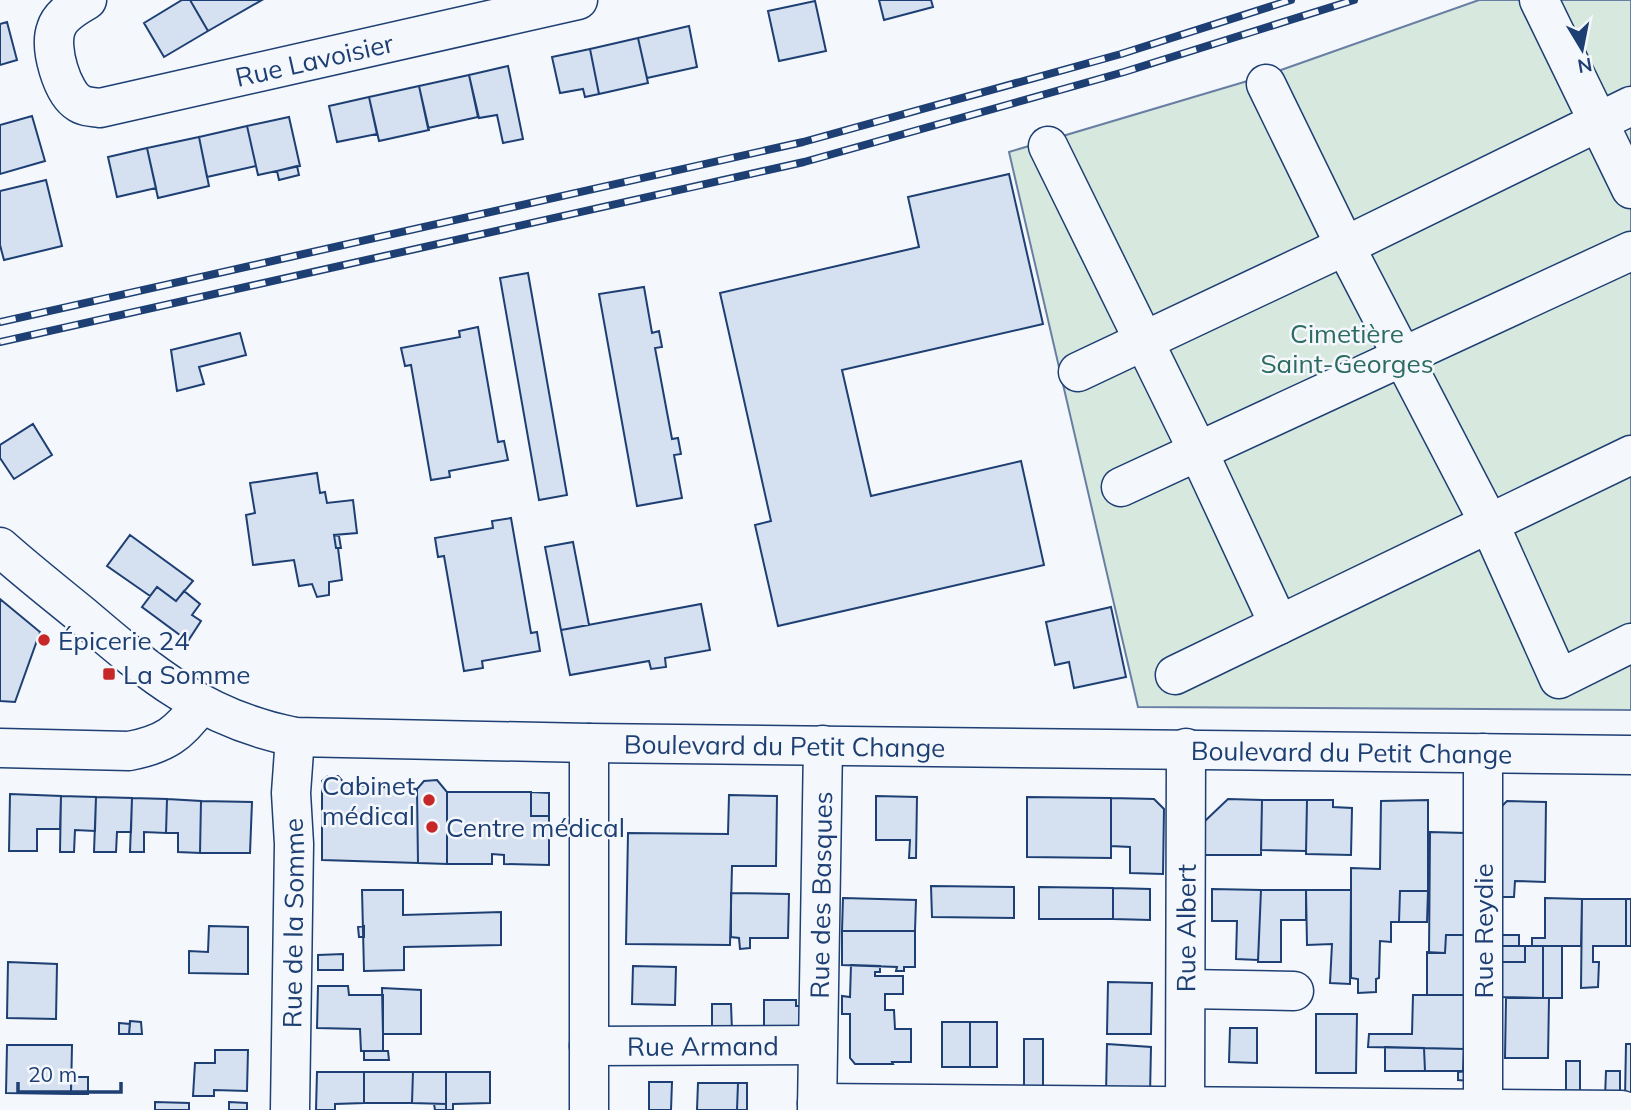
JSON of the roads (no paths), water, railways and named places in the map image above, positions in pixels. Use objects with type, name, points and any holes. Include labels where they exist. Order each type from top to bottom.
[{"type":"street","name":"Rue Lavoisier","points":[[87,0],[68,11],[56,26],[53,41],[61,78],[70,94],[80,105],[100,108],[578,0]]},
{"type":"street","points":[[1539,0],[1614,114],[1631,189]]},
{"type":"street","points":[[1266,84],[1345,246],[1489,523],[1559,679],[1631,643]]},
{"type":"street","points":[[1078,372],[1345,246],[1614,114]]},
{"type":"street","points":[[1048,146],[1142,342],[1198,451],[1279,625]]},
{"type":"street","points":[[1121,487],[1631,251]]},
{"type":"street","points":[[1175,675],[1631,455]]},
{"type":"street","name":"Boulevard du Petit Change","points":[[0,547],[144,668],[200,705],[272,732],[295,737],[1631,755]]},
{"type":"street","points":[[0,748],[141,749],[160,743],[183,728],[200,705]]},
{"type":"street","name":"Rue de la Somme","points":[[290,1110],[294,844],[291,793],[295,737]]},
{"type":"street","points":[[589,743],[589,1110]]},
{"type":"street","name":"Rue des Basques","points":[[817,1107],[823,745]]},
{"type":"street","name":"Rue Albert","points":[[1185,1108],[1186,748]]},
{"type":"street","name":"Rue Reydie","points":[[1483,753],[1483,1109]]},
{"type":"street","points":[[1186,989],[1294,991]]},
{"type":"street","name":"Rue Armand","points":[[589,1046],[817,1045]]},
{"type":"street","points":[[817,1107],[1622,1110]]},
{"type":"railway","points":[[0,322],[803,142],[1121,54],[1291,0]]},
{"type":"railway","points":[[0,342],[804,162],[1124,72],[1354,0]]},
{"type":"place","name":"Épicerie 24","points":[[44,640]]},
{"type":"place","name":"La Somme","points":[[109,674]]},
{"type":"place","name":"Cabinet médical","points":[[429,800]]},
{"type":"place","name":"Centre médical","points":[[432,827]]},
{"type":"park label","name":"Cimetière Saint-Georges","points":[[1347,348]]}]
